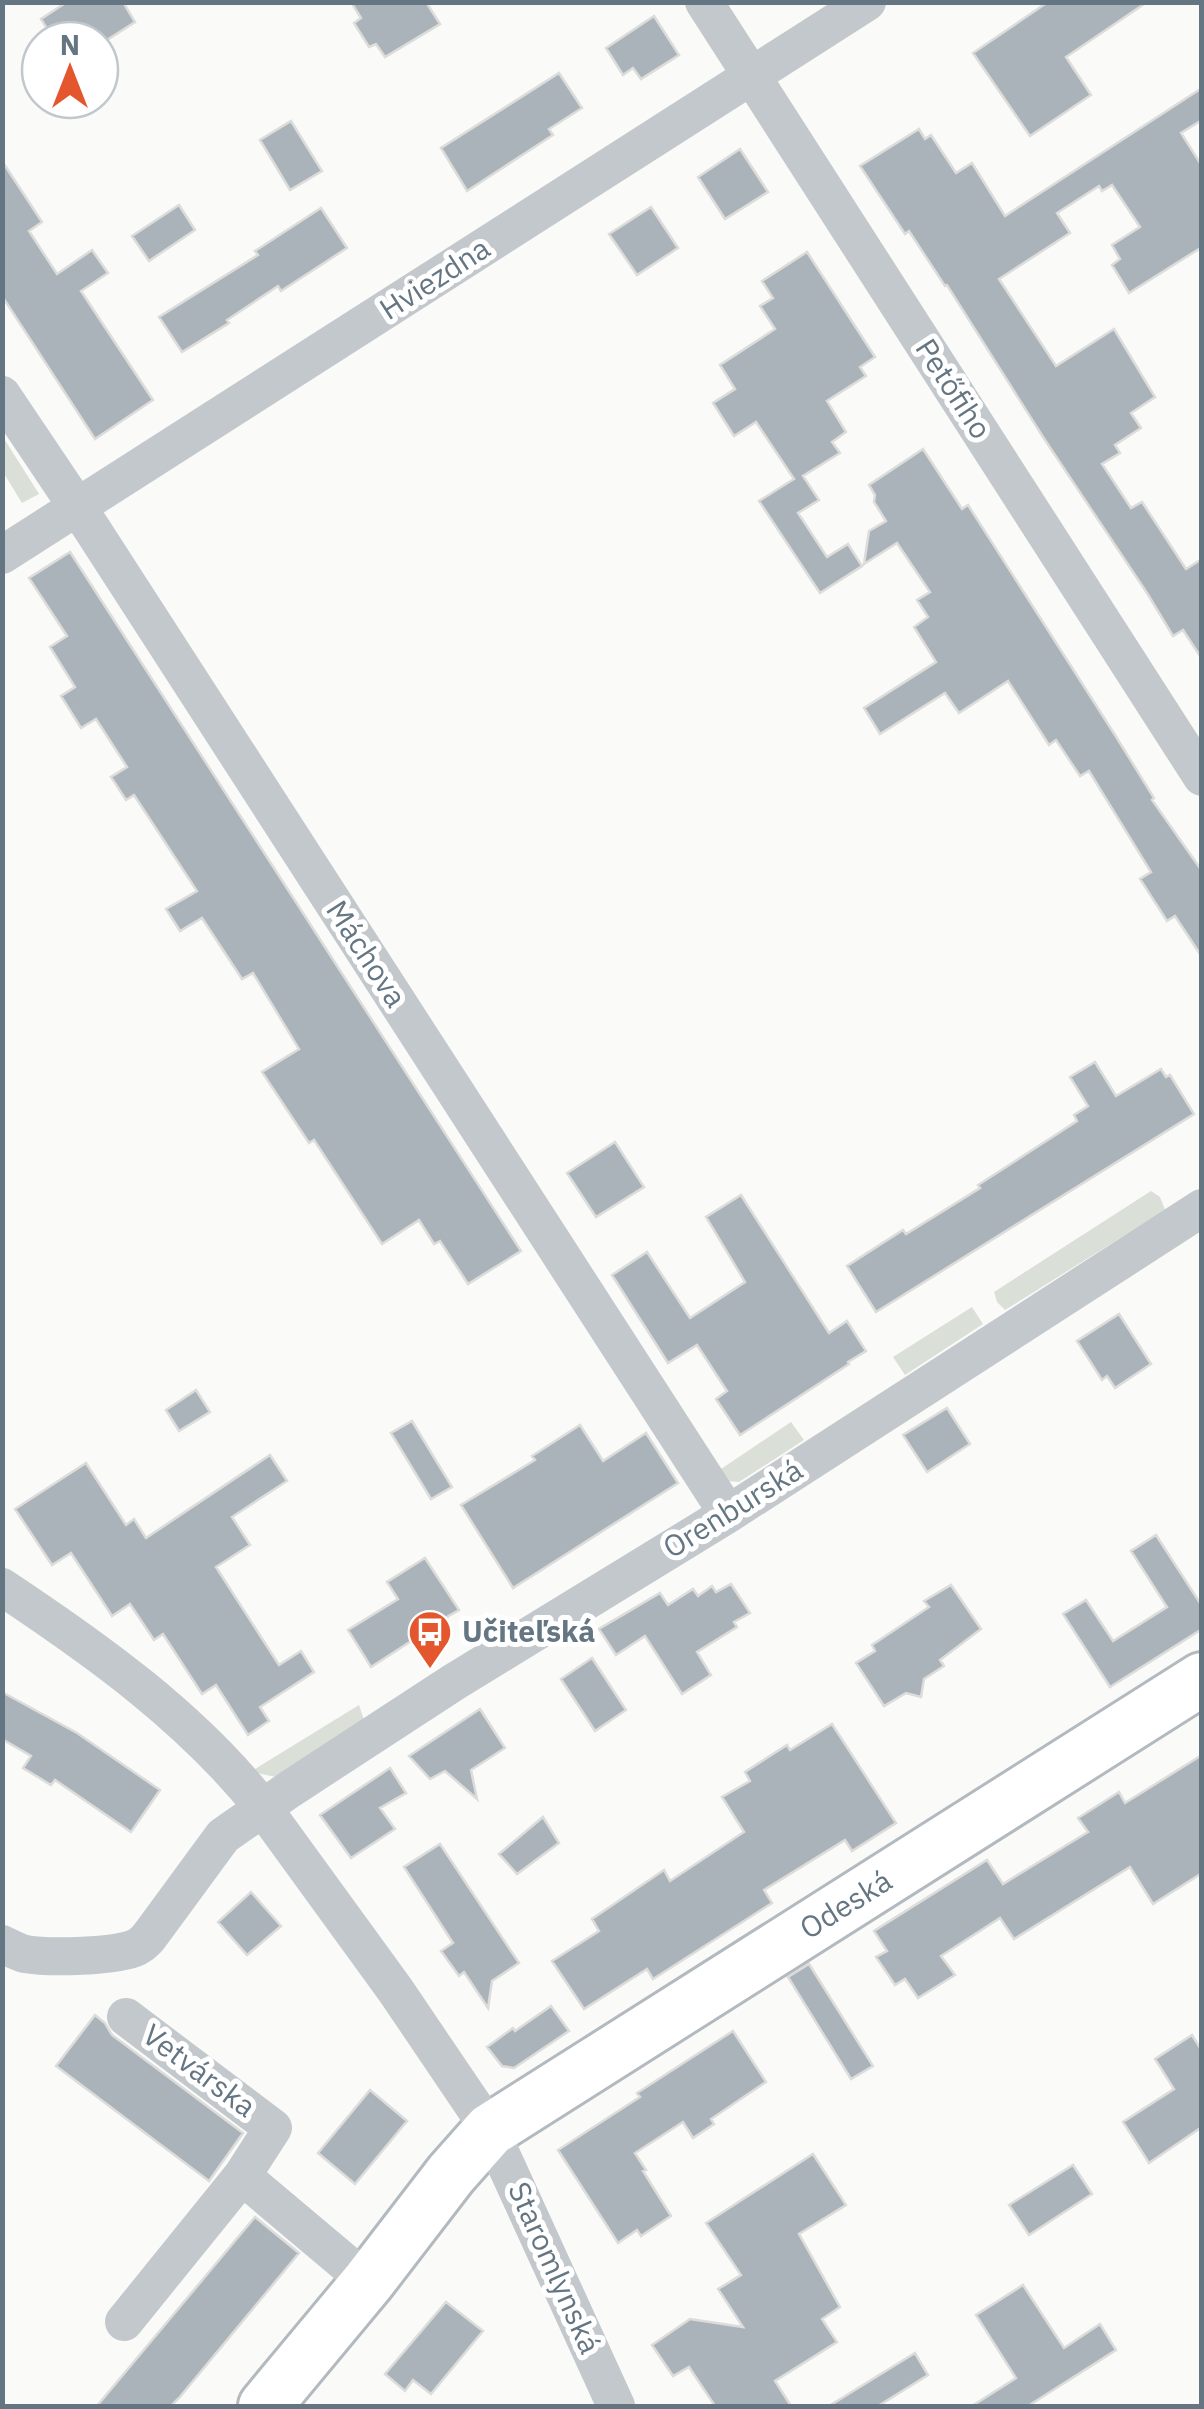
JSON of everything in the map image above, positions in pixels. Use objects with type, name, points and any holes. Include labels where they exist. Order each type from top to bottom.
[{"type":"street","name":"Petőfiho","points":[[704,2],[1202,777]]},
{"type":"street","name":"Hviezdna","points":[[2,555],[867,2]]},
{"type":"street","name":"Máchova","points":[[2,395],[728,1514]]},
{"type":"street","name":"Orenburská","points":[[263,1808],[454,1682],[728,1514],[1202,1208]]},
{"type":"street","points":[[2,1587],[80,1638],[172,1712],[242,1782],[396,1991],[490,2130],[265,2406]]},
{"type":"street","name":"Odeská","points":[[490,2130],[1202,1679]]},
{"type":"street","points":[[2,1944],[27,1954],[56,1956],[136,1948],[145,1942],[222,1836],[263,1808]]},
{"type":"street","name":"Vetvárska","points":[[124,2322],[242,2176],[274,2128],[126,2016]]},
{"type":"street","name":"Staromlynská","points":[[490,2130],[616,2406]]},
{"type":"street","points":[[242,2176],[368,2282]]},
{"type":"shaded area","points":[[3,437],[39,494],[22,503],[3,472]]},
{"type":"shaded area","points":[[1151,1191],[1160,1197],[1165,1210],[1005,1310],[997,1302],[994,1292]]},
{"type":"shaded area","points":[[972,1307],[983,1324],[905,1375],[893,1357]]},
{"type":"shaded area","points":[[791,1422],[804,1440],[739,1482],[727,1481],[718,1471]]},
{"type":"shaded area","points":[[359,1705],[364,1720],[276,1777],[257,1773],[255,1769]]},
{"type":"building","points":[[67,2],[123,2],[135,22],[120,32],[120,20],[41,19]]},
{"type":"building","points":[[351,2],[426,2],[440,24],[385,57],[376,44],[369,47],[354,23],[361,18]]},
{"type":"building","points":[[1048,2],[1147,2],[1066,57],[1091,95],[1030,136],[973,53]]},
{"type":"building","points":[[654,16],[679,55],[641,79],[633,68],[623,75],[606,48]]},
{"type":"building","points":[[559,73],[582,108],[549,129],[553,135],[467,191],[441,148]]},
{"type":"building","points":[[1202,88],[1202,120],[1181,133],[1202,166],[1202,247],[1129,293],[1112,265],[1120,259],[1112,245],[1140,227],[1112,185],[1102,191],[1099,186],[1057,213],[1070,233],[999,279],[1056,366],[1114,329],[1155,397],[1131,413],[1141,428],[1115,445],[1120,453],[1102,464],[1131,508],[1142,502],[1186,569],[1202,559],[1202,659],[1183,630],[1173,636],[947,285],[909,231],[905,234],[860,166],[919,129],[925,139],[931,135],[956,173],[972,163],[1005,216]]},
{"type":"building","points":[[291,121],[322,171],[290,190],[260,140]]},
{"type":"building","points":[[740,149],[768,192],[725,219],[698,177]]},
{"type":"building","points":[[2,161],[42,222],[29,231],[57,274],[92,250],[108,273],[81,291],[153,400],[95,439],[2,296]]},
{"type":"building","points":[[179,205],[195,230],[149,261],[132,236]]},
{"type":"building","points":[[651,207],[678,248],[637,275],[609,234]]},
{"type":"building","points":[[321,208],[347,248],[281,291],[278,286],[182,352],[159,317],[258,255],[255,251]]},
{"type":"building","points":[[807,252],[875,357],[860,367],[866,376],[827,401],[846,432],[832,442],[840,453],[803,476],[819,500],[798,513],[827,557],[848,544],[862,566],[820,593],[759,501],[794,479],[756,422],[734,436],[713,403],[735,389],[720,365],[775,329],[760,306],[773,298],[762,281]]},
{"type":"building","points":[[923,449],[962,509],[968,505],[1115,735],[1152,800],[1202,871],[1202,957],[1175,916],[1167,921],[1140,879],[1151,872],[1089,771],[1080,776],[1056,740],[1049,745],[1008,681],[959,713],[945,693],[880,734],[864,708],[936,662],[914,627],[928,617],[917,600],[930,592],[897,543],[864,564],[869,531],[886,521],[869,485]]},
{"type":"building","points":[[70,552],[521,1251],[468,1284],[440,1241],[434,1244],[419,1220],[382,1244],[314,1140],[309,1143],[262,1072],[299,1049],[253,973],[242,979],[202,918],[180,931],[166,909],[197,891],[134,795],[126,800],[111,777],[127,767],[96,719],[81,728],[61,696],[75,687],[50,647],[67,636],[29,578]]},
{"type":"building","points":[[1095,1062],[1116,1096],[1161,1069],[1166,1077],[1170,1075],[1194,1114],[876,1312],[847,1266],[980,1188],[978,1185],[1077,1121],[1074,1115],[1088,1106],[1070,1077]]},
{"type":"building","points":[[615,1142],[644,1187],[596,1217],[567,1173]]},
{"type":"building","points":[[741,1195],[829,1333],[847,1321],[866,1351],[740,1435],[716,1399],[727,1391],[697,1345],[668,1363],[612,1275],[647,1252],[690,1318],[745,1282],[706,1217]]},
{"type":"building","points":[[1119,1314],[1151,1364],[1115,1388],[1107,1376],[1102,1380],[1077,1341]]},
{"type":"building","points":[[196,1390],[210,1412],[179,1431],[166,1410]]},
{"type":"building","points":[[947,1408],[970,1444],[927,1472],[903,1435]]},
{"type":"building","points":[[412,1421],[452,1487],[431,1499],[391,1433]]},
{"type":"building","points":[[580,1425],[603,1461],[646,1433],[678,1483],[513,1588],[461,1505],[535,1460],[532,1456]]},
{"type":"building","points":[[270,1455],[287,1481],[232,1517],[250,1545],[216,1567],[279,1665],[301,1651],[314,1672],[260,1707],[269,1721],[248,1735],[216,1685],[202,1694],[163,1634],[154,1640],[130,1604],[112,1616],[71,1553],[52,1565],[15,1509],[86,1463],[126,1525],[134,1519],[146,1538]]},
{"type":"building","points":[[1156,1535],[1202,1606],[1202,1629],[1110,1687],[1063,1614],[1086,1600],[1113,1641],[1167,1607],[1131,1551]]},
{"type":"building","points":[[425,1558],[459,1610],[447,1617],[449,1637],[433,1627],[371,1667],[348,1630],[398,1599],[387,1582]]},
{"type":"building","points":[[731,1584],[750,1613],[734,1622],[737,1627],[697,1652],[711,1675],[682,1694],[645,1636],[616,1655],[599,1629],[660,1593],[668,1605],[693,1589],[698,1596],[712,1586],[716,1592]]},
{"type":"building","points":[[951,1585],[981,1629],[940,1660],[944,1666],[924,1679],[921,1697],[906,1693],[884,1706],[856,1663],[875,1651],[872,1645],[929,1607],[924,1601]]},
{"type":"building","points":[[592,1658],[626,1710],[595,1731],[561,1679]]},
{"type":"building","points":[[2,1692],[77,1733],[160,1790],[131,1832],[55,1780],[51,1785],[23,1768],[31,1756],[2,1739]]},
{"type":"building","points":[[480,1709],[505,1748],[471,1770],[477,1799],[445,1771],[430,1779],[409,1756]]},
{"type":"building","points":[[832,1724],[896,1823],[852,1851],[845,1840],[764,1890],[772,1903],[653,1979],[647,1969],[584,2009],[552,1961],[599,1931],[592,1919],[664,1870],[670,1881],[744,1832],[722,1797],[750,1781],[745,1772],[787,1745],[790,1750]]},
{"type":"building","points":[[1202,1755],[1202,1873],[1153,1904],[1130,1867],[1014,1939],[1000,1918],[941,1956],[955,1975],[918,1998],[905,1979],[895,1985],[876,1957],[887,1951],[874,1931],[987,1860],[1003,1884],[1088,1832],[1078,1818],[1119,1792],[1125,1803]]},
{"type":"building","points":[[390,1768],[406,1793],[380,1808],[395,1829],[351,1858],[320,1815]]},
{"type":"building","points":[[543,1817],[559,1843],[517,1874],[499,1854]]},
{"type":"building","points":[[440,1844],[519,1963],[492,1981],[488,2008],[464,1972],[459,1976],[441,1951],[453,1943],[404,1867]]},
{"type":"building","points":[[251,1892],[281,1926],[247,1955],[218,1922]]},
{"type":"building","points":[[809,1964],[873,2066],[851,2079],[788,1977]]},
{"type":"building","points":[[551,2006],[569,2031],[514,2068],[502,2066],[487,2047]]},
{"type":"building","points":[[95,2015],[112,2035],[243,2133],[209,2181],[56,2066]]},
{"type":"building","points":[[733,2031],[766,2082],[711,2119],[714,2124],[693,2138],[683,2122],[635,2153],[671,2216],[641,2236],[637,2230],[618,2243],[558,2150]]},
{"type":"building","points":[[1192,2035],[1202,2051],[1202,2133],[1199,2129],[1149,2163],[1123,2122],[1174,2089],[1155,2059]]},
{"type":"building","points":[[370,2090],[407,2121],[355,2184],[318,2153]]},
{"type":"building","points":[[813,2154],[846,2205],[799,2234],[840,2307],[822,2319],[837,2342],[775,2381],[791,2406],[715,2406],[689,2367],[673,2376],[652,2345],[690,2319],[743,2327],[718,2289],[741,2275],[706,2223]]},
{"type":"building","points":[[1073,2165],[1092,2194],[1029,2235],[1009,2205]]},
{"type":"building","points":[[255,2217],[299,2253],[179,2398],[171,2406],[97,2406]]},
{"type":"building","points":[[1023,2285],[1064,2348],[1100,2324],[1116,2350],[1028,2406],[972,2406],[1016,2378],[976,2315]]},
{"type":"building","points":[[446,2302],[483,2331],[431,2394],[413,2380],[405,2391],[385,2374]]},
{"type":"building","points":[[915,2353],[928,2375],[878,2406],[829,2406]]},
{"type":"place","name":"Učiteľská","points":[[430,1670]]}]
